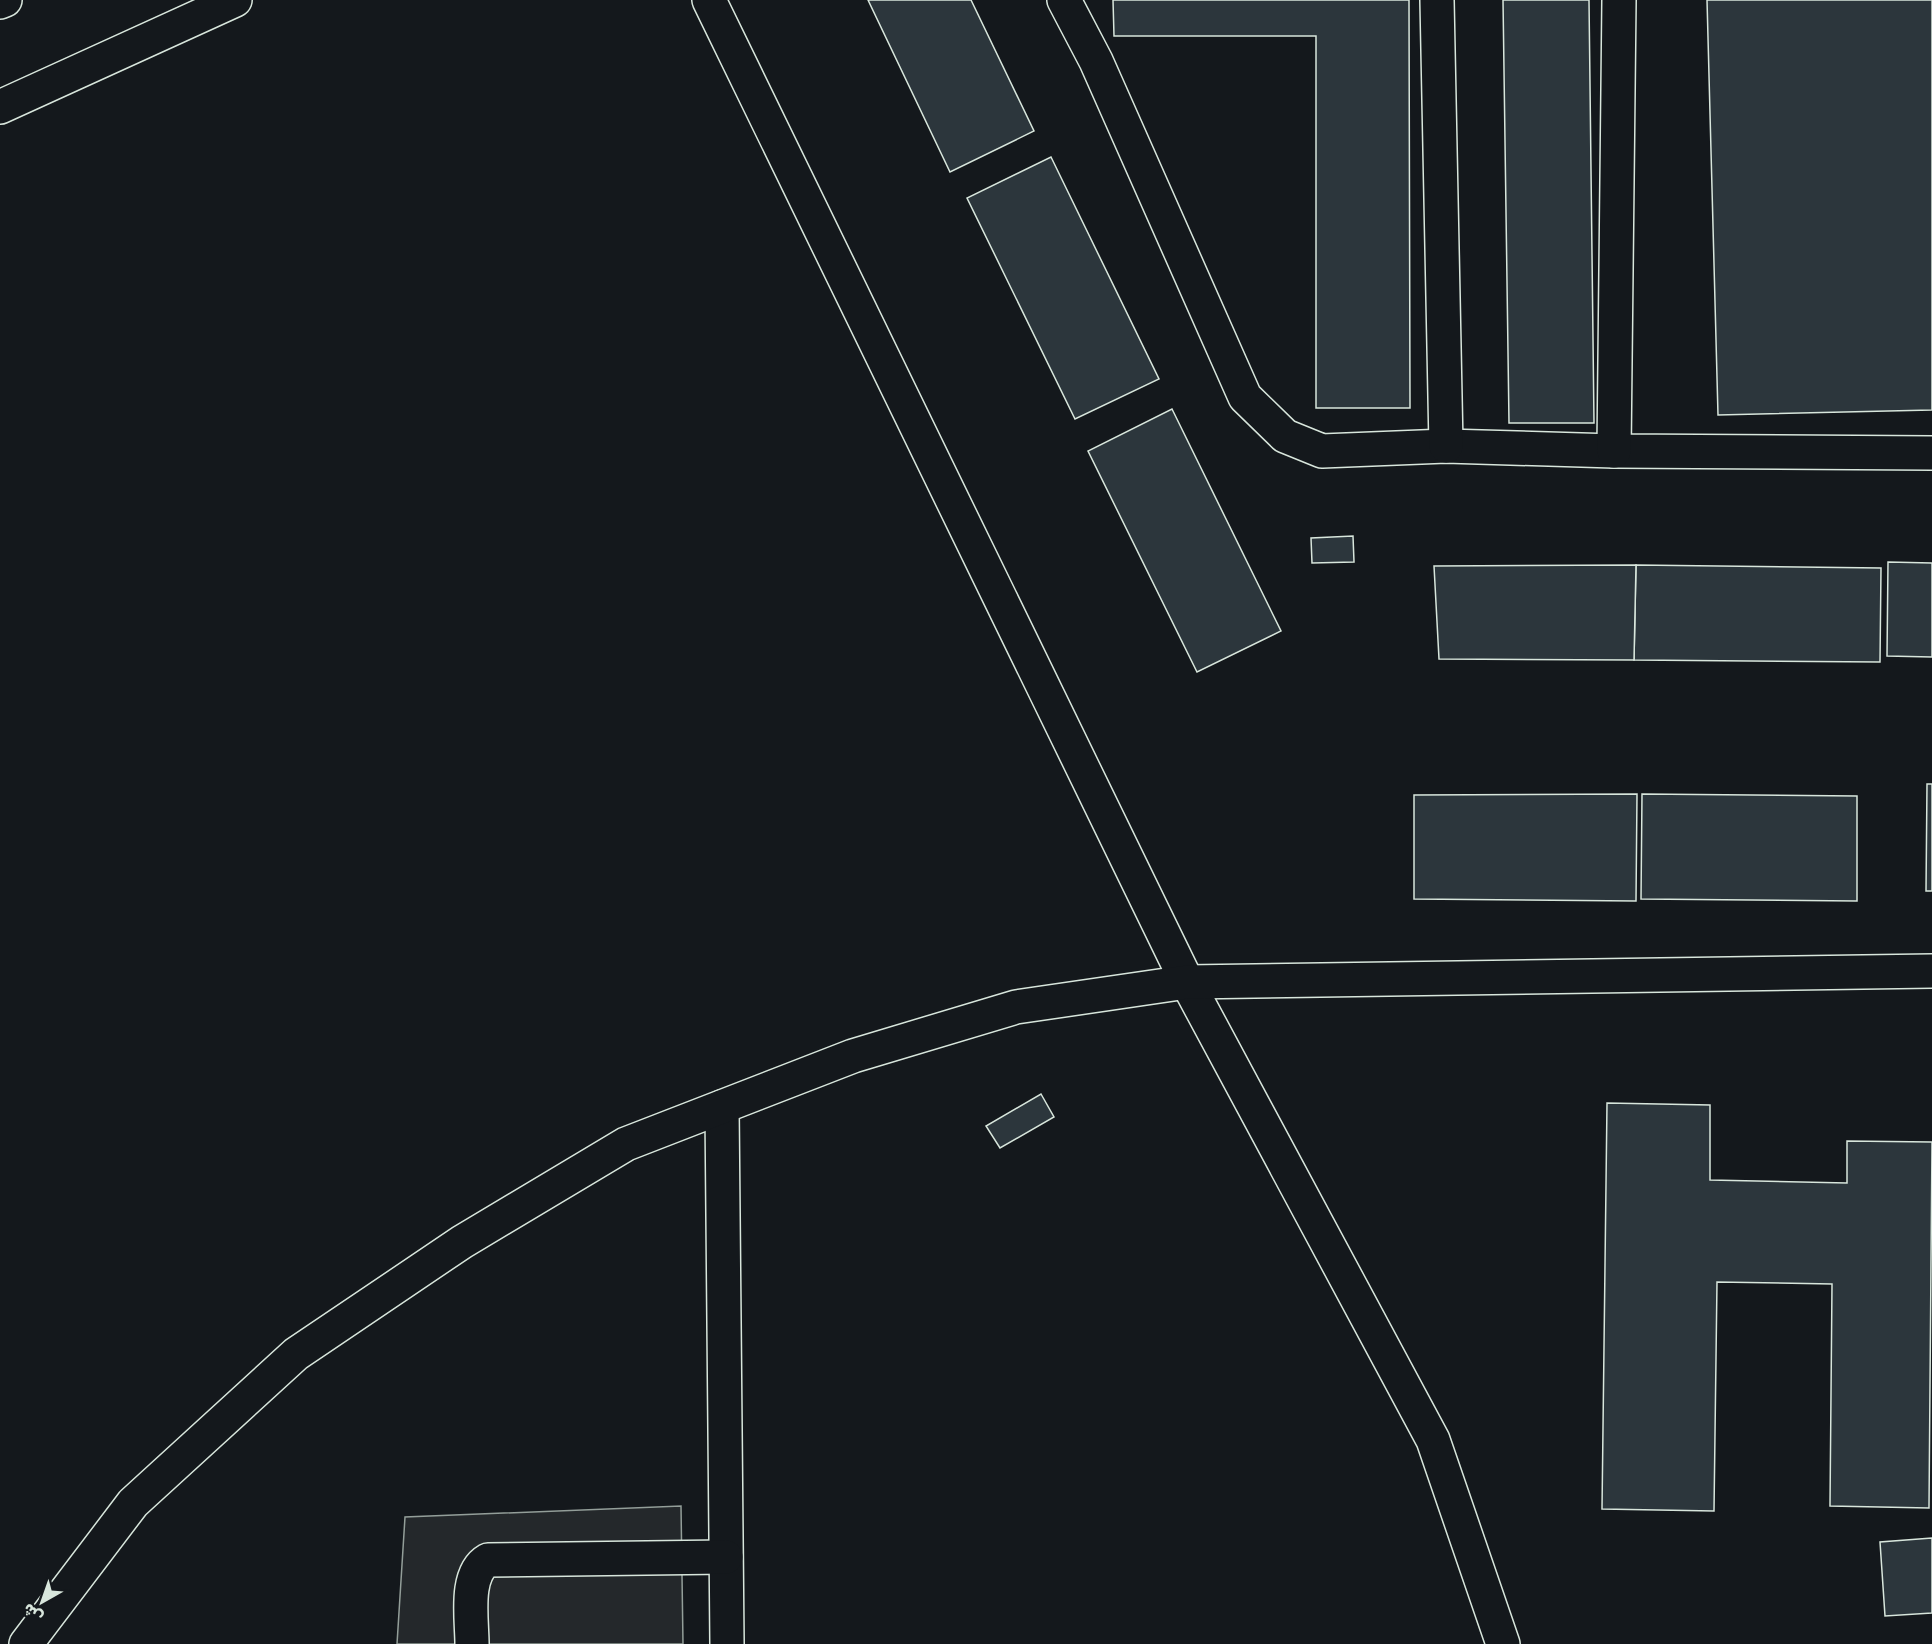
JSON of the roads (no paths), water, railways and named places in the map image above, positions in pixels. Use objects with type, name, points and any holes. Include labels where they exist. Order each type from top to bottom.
[{"type":"street","points":[[0,2],[5,0]]},
{"type":"street","points":[[0,107],[235,0]]},
{"type":"street","points":[[709,0],[1187,982],[1433,1440],[1503,1644]]},
{"type":"street","points":[[1064,0],[1096,61],[1245,397],[1285,436],[1323,451],[1446,446],[1614,451],[1932,453]]},
{"type":"street","points":[[1437,0],[1446,446]]},
{"type":"street","points":[[1614,451],[1619,0]]},
{"type":"street","points":[[26,1644],[133,1503],[296,1354],[462,1242],[626,1144],[853,1056],[1016,1007],[1187,982],[1932,972]]},
{"type":"street","points":[[722,1107],[727,1644]]},
{"type":"street","points":[[472,1644],[473,1581],[479,1565],[488,1560],[726,1557]]}]
